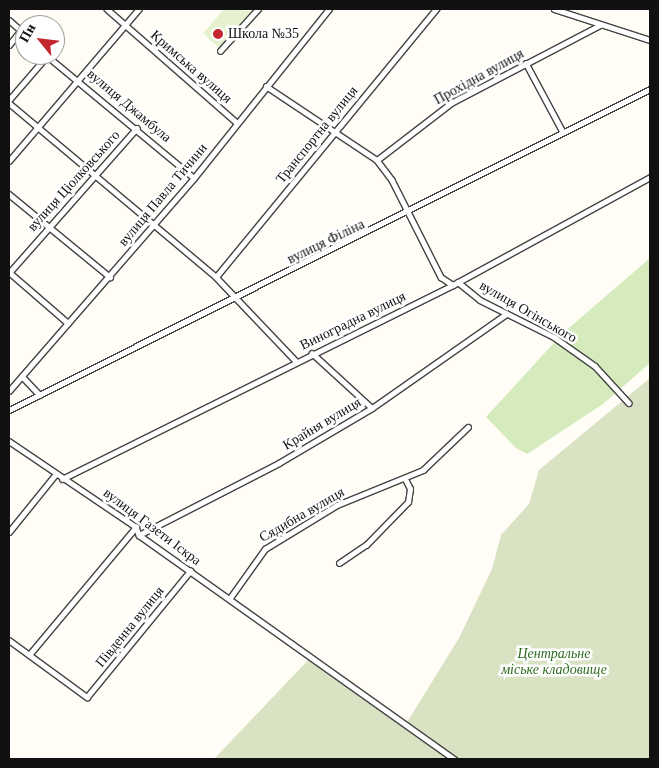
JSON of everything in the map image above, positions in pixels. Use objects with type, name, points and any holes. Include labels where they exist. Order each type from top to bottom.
[{"type":"street","name":"Кримська вулиця","points":[[107,9],[237,123]]},
{"type":"street","points":[[9,162],[138,9]]},
{"type":"street","points":[[220,51],[258,9]]},
{"type":"street","name":"вулиця Павла Тичини","points":[[9,391],[194,178],[329,9]]},
{"type":"street","name":"Транспортна вулиця","points":[[216,277],[333,132],[436,9]]},
{"type":"street","points":[[554,9],[650,40]]},
{"type":"street","name":"Прохідна вулиця","points":[[377,160],[451,103],[600,25]]},
{"type":"street","points":[[526,63],[562,130]]},
{"type":"street","points":[[38,65],[9,102],[94,173],[152,227],[216,277],[239,298],[296,361]]},
{"type":"street","name":"вулиця Джамбула","points":[[60,65],[79,78],[194,178]]},
{"type":"street","points":[[266,86],[377,160],[410,213],[441,276],[453,285]]},
{"type":"street","name":"вулиця Філіна","points":[[9,410],[410,213],[562,130],[650,90]]},
{"type":"street","name":"вулиця Ціолковського","points":[[9,272],[94,173],[137,128]]},
{"type":"street","name":"Виноградна вулиця","points":[[62,479],[312,353],[453,285],[650,177]]},
{"type":"street","points":[[9,194],[110,277]]},
{"type":"street","points":[[9,272],[68,323]]},
{"type":"street","name":"вулиця Огінського","points":[[458,282],[506,314],[554,337],[595,366],[629,403]]},
{"type":"street","name":"Крайня вулиця","points":[[139,535],[279,463],[372,408],[506,314]]},
{"type":"street","points":[[312,353],[372,408]]},
{"type":"street","points":[[22,376],[40,395]]},
{"type":"street","name":"Сядибна вулиця","points":[[230,598],[265,549],[337,505],[423,470],[468,427]]},
{"type":"street","name":"вулиця Газети Іскра","points":[[9,442],[55,475],[136,527],[139,535],[454,759]]},
{"type":"street","points":[[9,532],[55,475]]},
{"type":"street","points":[[339,563],[366,545],[408,502],[410,489],[405,478]]},
{"type":"street","points":[[9,640],[29,655],[136,527]]},
{"type":"street","name":"Південна вулиця","points":[[29,655],[88,698],[190,571]]},
{"type":"green space","points":[[224,9],[251,11],[219,48],[203,33]]},
{"type":"green space","points":[[650,258],[650,363],[603,404],[527,454],[516,448],[486,417],[562,334]]},
{"type":"green space","name":"Центральне міське кладовище","points":[[650,378],[650,759],[214,759],[312,656],[406,724],[459,638],[492,569],[501,535],[529,504],[539,470]]},
{"type":"place","name":"Школа №35","points":[[218,34]]}]
